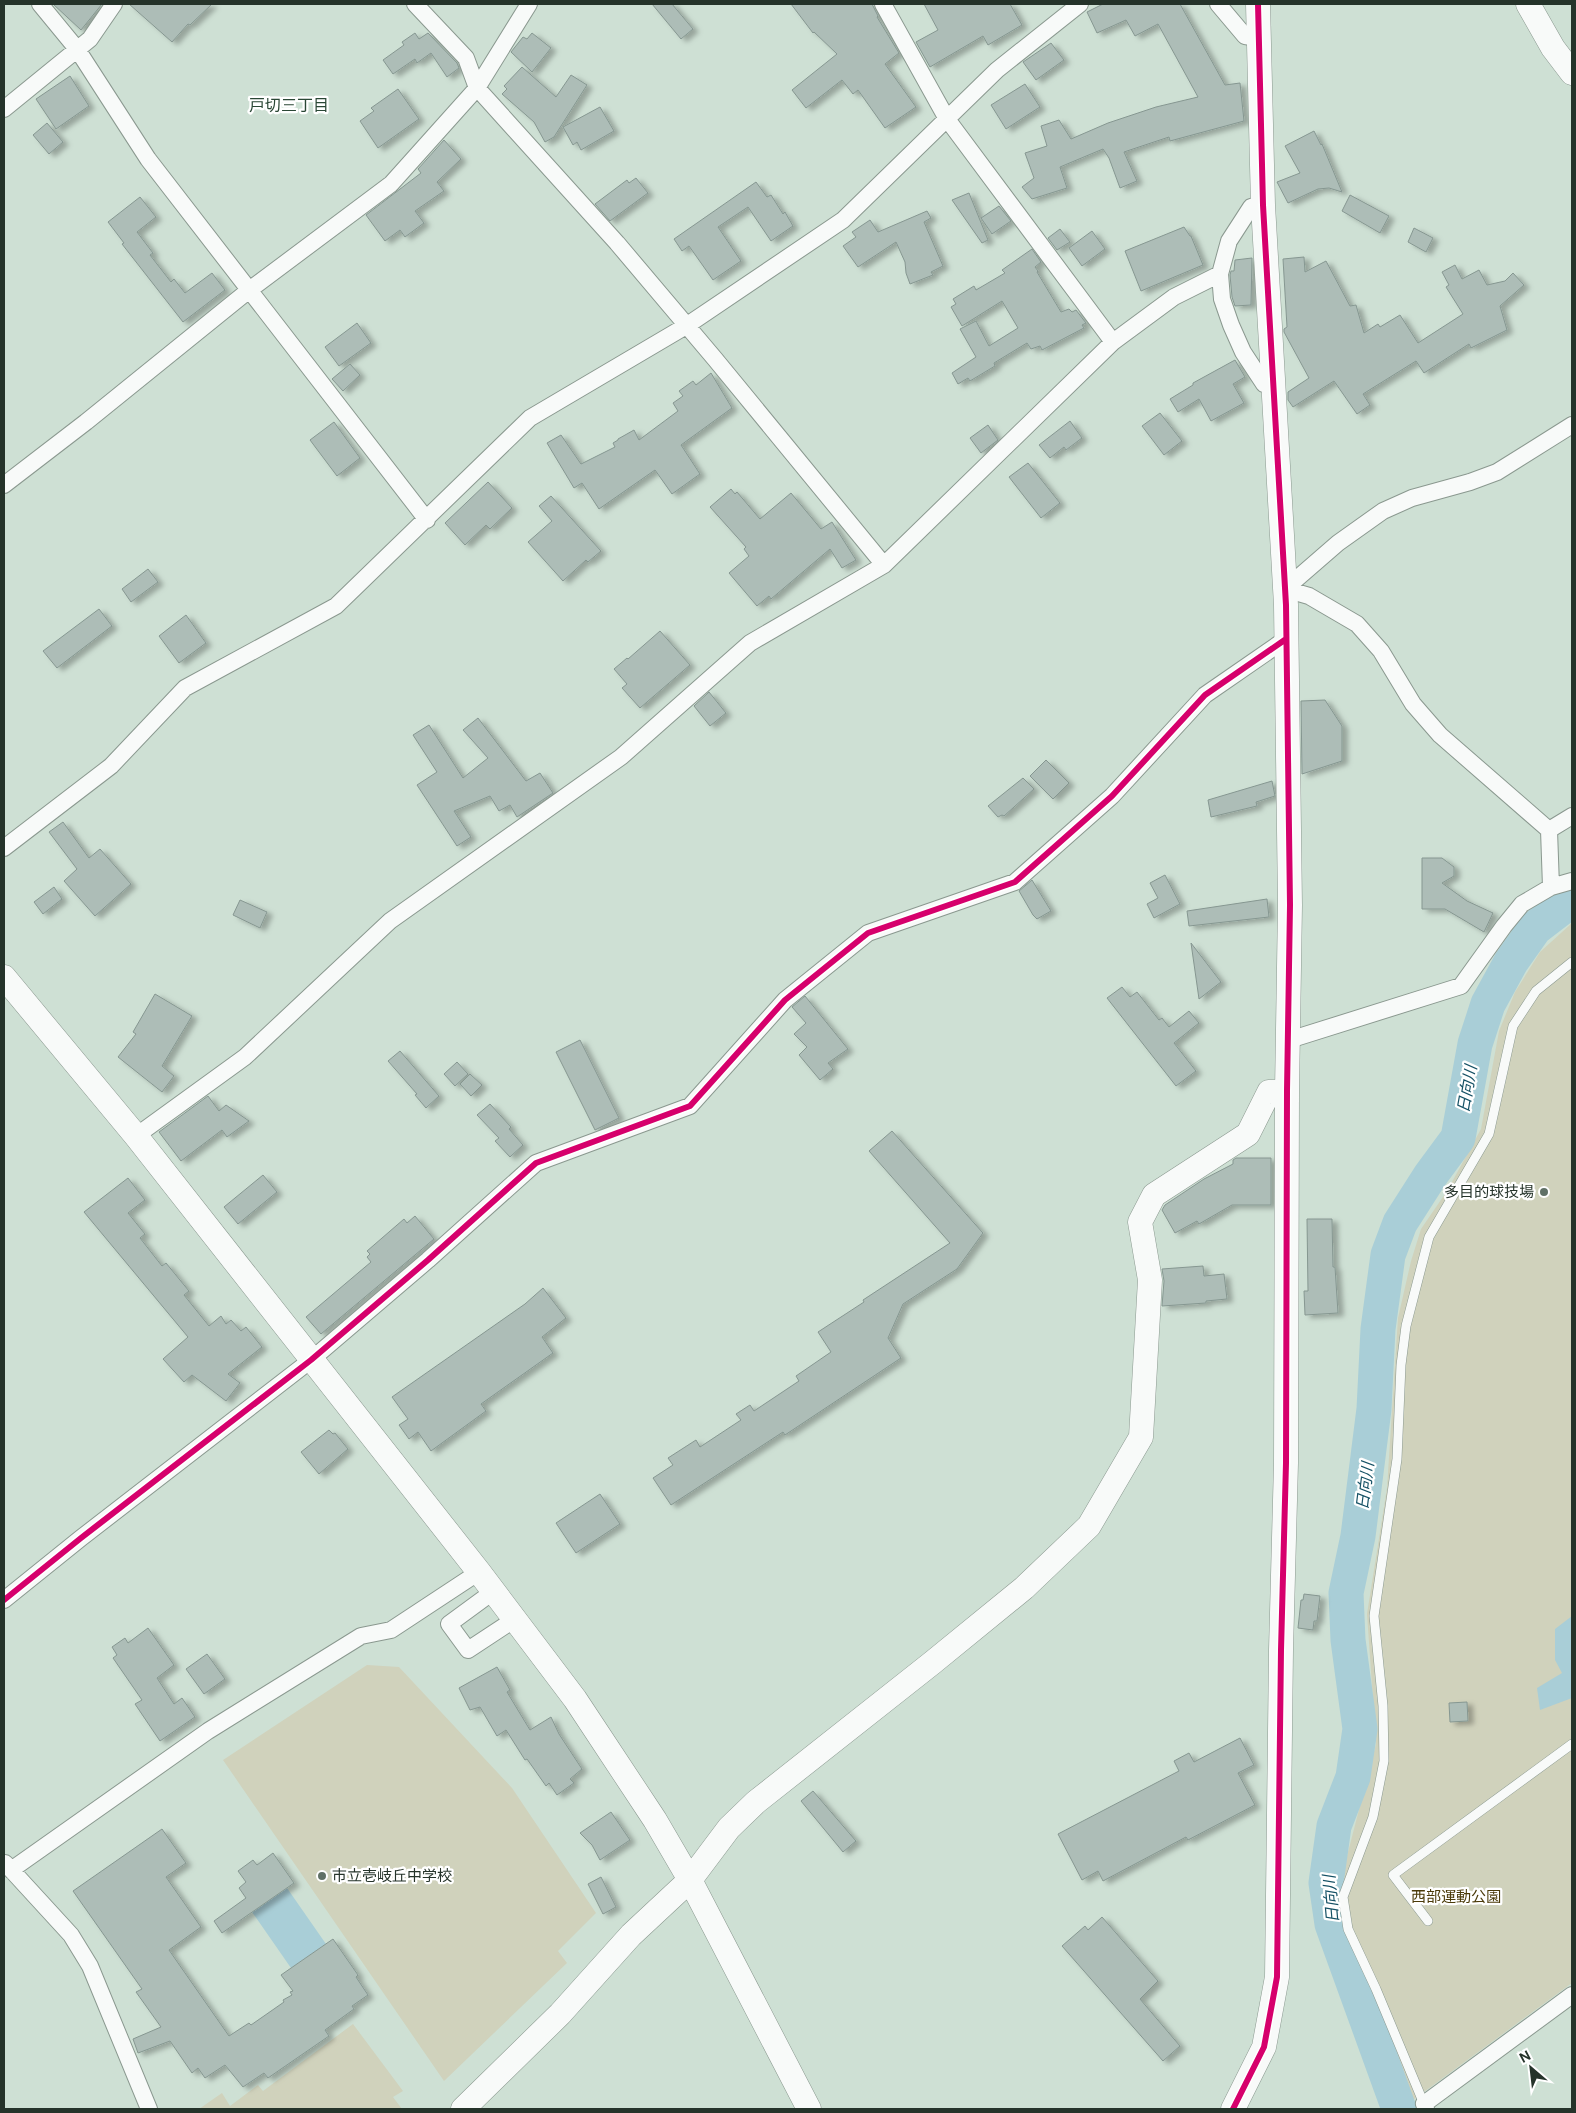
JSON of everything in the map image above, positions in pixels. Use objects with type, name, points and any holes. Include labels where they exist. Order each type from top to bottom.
[{"type":"street","points":[[40,4],[77,49],[148,159],[248,291],[427,520]]},
{"type":"street","points":[[4,109],[90,39],[114,4]]},
{"type":"street","points":[[415,4],[466,58],[477,88],[616,243],[884,565]]},
{"type":"street","points":[[4,485],[86,422],[248,291],[391,184],[477,88],[529,4]]},
{"type":"street","points":[[883,4],[947,119],[1113,342]]},
{"type":"street","points":[[4,848],[111,766],[185,688],[336,606],[427,520],[530,418],[686,326],[844,220],[997,70],[1080,4]]},
{"type":"street","points":[[1218,4],[1245,36],[1258,38]]},
{"type":"street","points":[[1233,2109],[1264,2047],[1278,1977],[1281,1650],[1286,1463],[1287,1091],[1290,905],[1286,638],[1285,589],[1263,205],[1258,4]]},
{"type":"street","points":[[1528,4],[1553,48],[1572,73]]},
{"type":"street","points":[[1263,205],[1251,207],[1229,241],[1220,274],[1222,299],[1243,352],[1264,384],[1273,385]]},
{"type":"street","points":[[136,1136],[245,1057],[390,921],[621,757],[750,643],[884,565],[1113,342],[1174,297],[1220,274]]},
{"type":"street","points":[[1285,589],[1338,543],[1383,511],[1412,498],[1470,482],[1497,472],[1572,425]]},
{"type":"street","points":[[1285,589],[1309,596],[1357,624],[1381,651],[1413,704],[1440,735],[1549,830],[1551,886]]},
{"type":"street","points":[[4,1600],[81,1538],[312,1360],[428,1260],[536,1163],[690,1106],[785,1000],[868,933],[1015,882],[1112,796],[1205,695],[1286,638]]},
{"type":"street","points":[[1549,830],[1572,816]]},
{"type":"street","points":[[1289,1040],[1461,986],[1522,904],[1551,886],[1572,881]]},
{"type":"street","points":[[4,977],[136,1136],[479,1572],[575,1698],[655,1820],[690,1880],[809,2109]]},
{"type":"street","points":[[463,2109],[560,2014],[631,1935],[690,1880],[728,1828],[756,1802],[1016,1594],[1089,1526],[1140,1438],[1150,1280],[1140,1222],[1154,1194],[1248,1134],[1269,1092],[1287,1091]]},
{"type":"street","points":[[149,2109],[90,1966],[71,1935],[7,1865],[208,1731],[361,1636],[391,1630],[479,1572]]},
{"type":"street","points":[[494,1592],[449,1624],[468,1650],[515,1619]]},
{"type":"street","points":[[1425,2107],[1572,1995]]},
{"type":"lane","points":[[1425,2107],[1376,1989],[1348,1929],[1343,1896],[1373,1817],[1384,1761],[1383,1706],[1374,1616],[1397,1459],[1402,1355],[1406,1326],[1429,1238],[1489,1134],[1513,1026],[1536,991],[1572,962]]},
{"type":"lane","points":[[1428,1921],[1393,1875],[1572,1744]]},
{"type":"green space","name":"西部運動公園","points":[[1572,923],[1572,1983],[1413,2100],[1386,2041],[1353,1957],[1339,1908],[1338,1879],[1347,1856],[1376,1744],[1367,1614],[1387,1488],[1398,1318],[1411,1261],[1421,1229],[1447,1191],[1481,1129],[1499,1031],[1515,992],[1540,952]]},
{"type":"green space","points":[[367,1665],[399,1667],[512,1788],[596,1913],[558,1951],[567,1963],[444,2081],[223,1760]]},
{"type":"green space","points":[[353,2024],[403,2091],[393,2097],[402,2109],[199,2109],[222,2093],[230,2106],[258,2085],[263,2091]]},
{"type":"water","points":[[1572,1616],[1572,1698],[1540,1710],[1537,1688],[1562,1673],[1555,1660],[1555,1629]]},
{"type":"water","points":[[287,1888],[326,1944],[291,1968],[252,1912]]},
{"type":"building","points":[[53,4],[102,4],[81,30]]},
{"type":"building","points":[[129,4],[212,4],[190,25],[188,24],[172,42]]},
{"type":"building","points":[[652,4],[672,4],[693,29],[681,39]]},
{"type":"building","points":[[791,4],[872,4],[877,17],[899,53],[885,64],[916,107],[885,128],[858,90],[853,94],[842,80],[806,108],[792,90],[837,54],[813,33]]},
{"type":"building","points":[[924,4],[1010,4],[1022,25],[988,45],[983,36],[930,67],[916,42],[938,30]]},
{"type":"building","points":[[1103,4],[1180,4],[1225,85],[1240,83],[1244,121],[1170,141],[1169,137],[1124,152],[1137,181],[1120,188],[1109,158],[1103,149],[1060,167],[1067,188],[1032,199],[1022,187],[1034,178],[1025,153],[1047,146],[1041,126],[1059,120],[1071,139],[1108,123],[1156,107],[1198,97],[1158,24],[1135,36],[1126,20],[1097,33],[1087,12]]},
{"type":"building","points":[[415,33],[419,39],[428,33],[457,63],[459,68],[447,77],[431,53],[417,63],[415,59],[393,74],[383,60],[404,45],[402,42]]},
{"type":"building","points":[[532,33],[551,48],[532,72],[511,52],[523,37],[527,39]]},
{"type":"building","points":[[1051,43],[1064,60],[1036,80],[1023,62]]},
{"type":"building","points":[[522,67],[556,97],[571,75],[587,85],[554,137],[545,142],[534,122],[502,94],[507,89],[504,86]]},
{"type":"building","points":[[70,76],[89,106],[56,129],[36,99]]},
{"type":"building","points":[[1025,84],[1040,107],[1006,129],[991,105]]},
{"type":"building","points":[[398,89],[419,119],[378,148],[360,121],[374,111],[371,108]]},
{"type":"building","points":[[600,107],[614,131],[581,150],[577,142],[573,145],[563,127]]},
{"type":"building","points":[[47,123],[63,142],[49,154],[33,135]]},
{"type":"building","points":[[1314,131],[1322,144],[1342,192],[1329,188],[1318,189],[1288,203],[1277,182],[1300,173],[1285,146]]},
{"type":"building","points":[[444,140],[461,159],[437,182],[444,191],[415,211],[424,223],[405,237],[400,230],[385,241],[366,215],[421,173],[418,169]]},
{"type":"building","points":[[636,178],[648,193],[610,221],[595,204],[627,180],[629,183]]},
{"type":"building","points":[[756,182],[767,197],[771,195],[783,214],[785,212],[793,226],[771,241],[748,207],[718,227],[741,261],[713,280],[689,246],[682,251],[674,239]]},
{"type":"building","points":[[969,193],[988,240],[982,243],[952,200]]},
{"type":"building","points":[[1350,195],[1389,216],[1380,233],[1342,211]]},
{"type":"building","points":[[140,197],[156,217],[137,232],[153,253],[150,255],[171,282],[174,279],[185,293],[212,273],[225,290],[183,322],[122,244],[124,243],[108,222]]},
{"type":"building","points":[[999,206],[1011,221],[992,234],[981,218]]},
{"type":"building","points":[[927,211],[931,218],[924,222],[943,266],[931,272],[933,275],[910,284],[905,262],[896,242],[858,267],[843,246],[856,237],[852,232],[870,220],[878,232]]},
{"type":"building","points":[[1184,227],[1191,236],[1203,265],[1141,291],[1125,251]]},
{"type":"building","points":[[1414,228],[1433,238],[1426,252],[1408,242]]},
{"type":"building","points":[[1060,229],[1070,242],[1057,250],[1048,238]]},
{"type":"building","points":[[1092,231],[1105,249],[1082,266],[1069,248]]},
{"type":"building","points":[[1032,249],[1041,262],[1035,267],[1037,272],[1061,312],[1069,309],[1072,312],[1076,310],[1086,323],[1082,325],[1084,328],[1042,350],[1040,346],[1031,349],[1027,343],[994,363],[995,366],[970,381],[968,378],[958,384],[952,373],[976,357],[960,329],[976,321],[989,346],[1018,328],[1002,301],[962,326],[951,307],[956,304],[953,299],[974,286],[976,290],[1005,273],[1002,270]]},
{"type":"building","points":[[1304,257],[1305,272],[1326,261],[1350,306],[1356,305],[1364,333],[1378,324],[1380,327],[1400,315],[1418,343],[1463,314],[1446,287],[1449,285],[1442,272],[1455,265],[1462,279],[1479,270],[1487,285],[1505,281],[1513,273],[1524,285],[1500,306],[1507,330],[1471,348],[1469,344],[1424,373],[1416,361],[1363,394],[1370,405],[1357,414],[1334,381],[1293,407],[1288,400],[1288,392],[1309,378],[1284,332],[1284,329],[1287,327],[1283,259]]},
{"type":"building","points":[[1252,258],[1251,305],[1235,306],[1232,297],[1231,271],[1234,271],[1235,260]]},
{"type":"building","points":[[357,323],[371,343],[339,366],[325,347]]},
{"type":"building","points":[[1235,360],[1245,377],[1233,384],[1244,403],[1211,421],[1199,399],[1178,412],[1170,399],[1193,385],[1193,383]]},
{"type":"building","points":[[350,364],[360,375],[343,391],[332,379]]},
{"type":"building","points":[[711,373],[732,408],[681,445],[700,474],[672,494],[655,470],[599,509],[582,483],[574,488],[547,443],[561,435],[581,464],[615,447],[613,443],[634,430],[639,440],[678,411],[673,403],[683,396],[679,391],[693,381],[696,385]]},
{"type":"building","points":[[1160,413],[1182,441],[1164,455],[1142,426]]},
{"type":"building","points":[[1070,421],[1082,438],[1066,450],[1064,447],[1050,458],[1039,445]]},
{"type":"building","points":[[334,422],[360,458],[337,476],[310,440]]},
{"type":"building","points":[[988,425],[998,440],[981,453],[970,438]]},
{"type":"building","points":[[1028,463],[1060,503],[1041,518],[1009,477]]},
{"type":"building","points":[[488,482],[512,508],[490,529],[486,525],[465,545],[445,523]]},
{"type":"building","points":[[731,489],[735,494],[737,492],[760,519],[791,493],[821,529],[832,522],[856,560],[842,568],[830,549],[771,599],[769,596],[757,606],[729,573],[749,556],[744,549],[746,547],[710,507]]},
{"type":"building","points":[[551,496],[601,551],[588,562],[586,560],[563,581],[528,542],[552,521],[539,506]]},
{"type":"building","points":[[148,569],[158,582],[131,602],[122,589]]},
{"type":"building","points":[[99,609],[112,626],[57,668],[43,651]]},
{"type":"building","points":[[186,615],[206,643],[179,663],[159,636]]},
{"type":"building","points":[[660,631],[690,665],[640,708],[622,688],[627,684],[614,669]]},
{"type":"building","points":[[709,692],[726,713],[710,726],[694,706]]},
{"type":"building","points":[[1325,700],[1342,726],[1342,761],[1302,774],[1301,701]]},
{"type":"building","points":[[478,718],[526,781],[540,773],[553,793],[517,817],[510,805],[499,811],[490,796],[454,811],[471,837],[457,846],[417,785],[437,772],[413,735],[429,725],[463,778],[488,758],[463,730]]},
{"type":"building","points":[[1046,760],[1069,783],[1053,799],[1030,776]]},
{"type":"building","points":[[1023,778],[1034,789],[1004,816],[998,817],[988,806]]},
{"type":"building","points":[[1272,781],[1275,796],[1256,802],[1257,806],[1211,817],[1208,800]]},
{"type":"building","points":[[63,822],[89,858],[100,849],[131,884],[95,916],[64,881],[77,869],[49,832]]},
{"type":"building","points":[[1422,858],[1442,858],[1454,867],[1454,876],[1442,883],[1467,901],[1493,913],[1484,932],[1445,909],[1422,909]]},
{"type":"building","points":[[1165,875],[1180,904],[1154,918],[1147,904],[1158,898],[1150,883]]},
{"type":"building","points":[[1032,880],[1051,911],[1037,919],[1019,891]]},
{"type":"building","points":[[54,887],[62,899],[43,914],[34,902]]},
{"type":"building","points":[[1267,899],[1269,917],[1189,926],[1187,911]]},
{"type":"building","points":[[240,900],[267,912],[260,928],[233,915]]},
{"type":"building","points":[[1191,943],[1221,982],[1199,999]]},
{"type":"building","points":[[1122,987],[1130,997],[1137,992],[1159,1020],[1162,1018],[1169,1027],[1189,1011],[1199,1023],[1174,1043],[1196,1071],[1176,1086],[1107,998]]},
{"type":"building","points":[[155,994],[192,1016],[162,1066],[174,1076],[162,1092],[118,1057],[136,1034],[133,1032]]},
{"type":"building","points":[[805,996],[848,1049],[828,1063],[833,1069],[820,1080],[799,1055],[807,1047],[794,1034],[806,1023],[792,1007]]},
{"type":"building","points":[[580,1040],[619,1118],[595,1130],[556,1052]]},
{"type":"building","points":[[400,1051],[439,1096],[426,1108],[415,1095],[417,1094],[388,1061]]},
{"type":"building","points":[[457,1062],[468,1074],[455,1086],[444,1074]]},
{"type":"building","points":[[470,1074],[482,1085],[471,1096],[460,1084]]},
{"type":"building","points":[[208,1096],[219,1111],[226,1105],[249,1121],[227,1137],[222,1130],[181,1161],[159,1132]]},
{"type":"building","points":[[490,1104],[511,1127],[509,1129],[523,1145],[510,1157],[495,1141],[499,1138],[477,1115]]},
{"type":"building","points":[[892,1131],[983,1233],[957,1269],[903,1304],[888,1338],[901,1358],[785,1435],[783,1432],[671,1505],[653,1478],[673,1465],[668,1458],[696,1440],[700,1447],[741,1420],[736,1414],[750,1405],[754,1411],[799,1381],[796,1376],[831,1352],[818,1332],[950,1243],[869,1151]]},
{"type":"building","points":[[1236,1158],[1271,1158],[1271,1205],[1232,1205],[1199,1224],[1197,1221],[1175,1233],[1162,1210],[1165,1205],[1204,1179],[1233,1164],[1233,1160]]},
{"type":"building","points":[[263,1175],[277,1192],[238,1224],[224,1207]]},
{"type":"building","points":[[128,1178],[145,1200],[128,1213],[145,1234],[140,1238],[162,1266],[166,1263],[189,1291],[184,1295],[209,1326],[221,1316],[226,1324],[231,1320],[241,1331],[246,1327],[262,1347],[228,1374],[240,1383],[226,1401],[192,1375],[184,1382],[163,1359],[188,1337],[84,1212]]},
{"type":"building","points":[[415,1216],[434,1239],[321,1334],[306,1317],[371,1262],[367,1257],[370,1254],[367,1251],[404,1219],[407,1223]]},
{"type":"building","points":[[1307,1219],[1332,1219],[1333,1267],[1335,1267],[1338,1313],[1305,1315],[1304,1291],[1308,1291]]},
{"type":"building","points":[[1203,1266],[1204,1276],[1224,1274],[1227,1299],[1206,1301],[1206,1303],[1162,1306],[1164,1281],[1162,1269]]},
{"type":"building","points":[[543,1288],[566,1318],[542,1337],[553,1353],[481,1404],[486,1411],[431,1451],[418,1432],[409,1439],[399,1425],[408,1419],[392,1397],[525,1304]]},
{"type":"building","points":[[329,1430],[333,1434],[335,1433],[348,1449],[319,1474],[301,1452]]},
{"type":"building","points":[[600,1494],[620,1524],[576,1553],[556,1523]]},
{"type":"building","points":[[1304,1594],[1320,1596],[1317,1621],[1314,1621],[1313,1630],[1298,1628],[1301,1600],[1303,1600]]},
{"type":"building","points":[[148,1628],[174,1665],[157,1678],[174,1704],[182,1698],[195,1717],[160,1741],[135,1704],[142,1700],[113,1658],[117,1655],[112,1647],[125,1638],[128,1643]]},
{"type":"building","points":[[207,1654],[225,1679],[204,1694],[186,1669]]},
{"type":"building","points":[[497,1667],[510,1690],[507,1692],[530,1730],[551,1717],[559,1734],[582,1769],[570,1779],[574,1783],[557,1795],[549,1783],[546,1786],[527,1759],[525,1760],[506,1730],[497,1736],[480,1707],[470,1710],[459,1688]]},
{"type":"building","points":[[1467,1702],[1468,1721],[1450,1722],[1449,1703]]},
{"type":"building","points":[[1240,1738],[1254,1765],[1238,1773],[1255,1805],[1188,1840],[1186,1837],[1103,1881],[1098,1871],[1082,1880],[1058,1834],[1179,1771],[1174,1761],[1189,1753],[1194,1762]]},
{"type":"building","points":[[813,1791],[856,1841],[843,1852],[801,1801]]},
{"type":"building","points":[[611,1812],[630,1840],[600,1860],[592,1845],[580,1833]]},
{"type":"building","points":[[162,1829],[186,1863],[166,1877],[201,1927],[169,1950],[229,2036],[249,2023],[251,2025],[292,1995],[290,1992],[293,1991],[281,1975],[333,1939],[358,1975],[356,1977],[368,1995],[352,2006],[354,2009],[325,2030],[329,2036],[268,2078],[264,2073],[243,2087],[225,2065],[205,2078],[198,2068],[192,2073],[170,2041],[138,2053],[133,2039],[161,2027],[136,1992],[142,1989],[73,1891]]},
{"type":"building","points":[[273,1853],[294,1883],[222,1933],[214,1921],[246,1898],[239,1888],[246,1882],[238,1871],[253,1860],[257,1865]]},
{"type":"building","points":[[601,1877],[616,1907],[603,1914],[588,1884]]},
{"type":"building","points":[[1102,1917],[1158,1981],[1140,1999],[1180,2046],[1163,2061],[1062,1946],[1085,1926],[1088,1930]]},
{"type":"waterway","name":"日向川","points":[[1399,2109],[1332,1924],[1326,1883],[1334,1826],[1353,1777],[1360,1729],[1348,1640],[1346,1593],[1358,1536],[1374,1409],[1378,1329],[1388,1255],[1400,1223],[1430,1176],[1458,1138],[1475,1044],[1488,1004],[1511,962],[1535,928],[1565,905],[1572,904]]},
{"type":"waterway","points":[[1386,2109],[1394,2097]]},
{"type":"cycle path","points":[[1233,2109],[1264,2047],[1277,1977],[1281,1650],[1286,1463],[1287,1091],[1290,905],[1286,605],[1263,205],[1258,4]]},
{"type":"cycle path","points":[[4,1600],[311,1360],[428,1260],[536,1163],[690,1106],[785,1000],[868,933],[1015,882],[1112,796],[1205,695],[1286,639]]},
{"type":"place","name":"多目的球技場","points":[[1544,1192]]},
{"type":"place","name":"市立壱岐丘中学校","points":[[322,1876]]},
{"type":"district","name":"戸切三丁目","points":[[289,105]]}]
